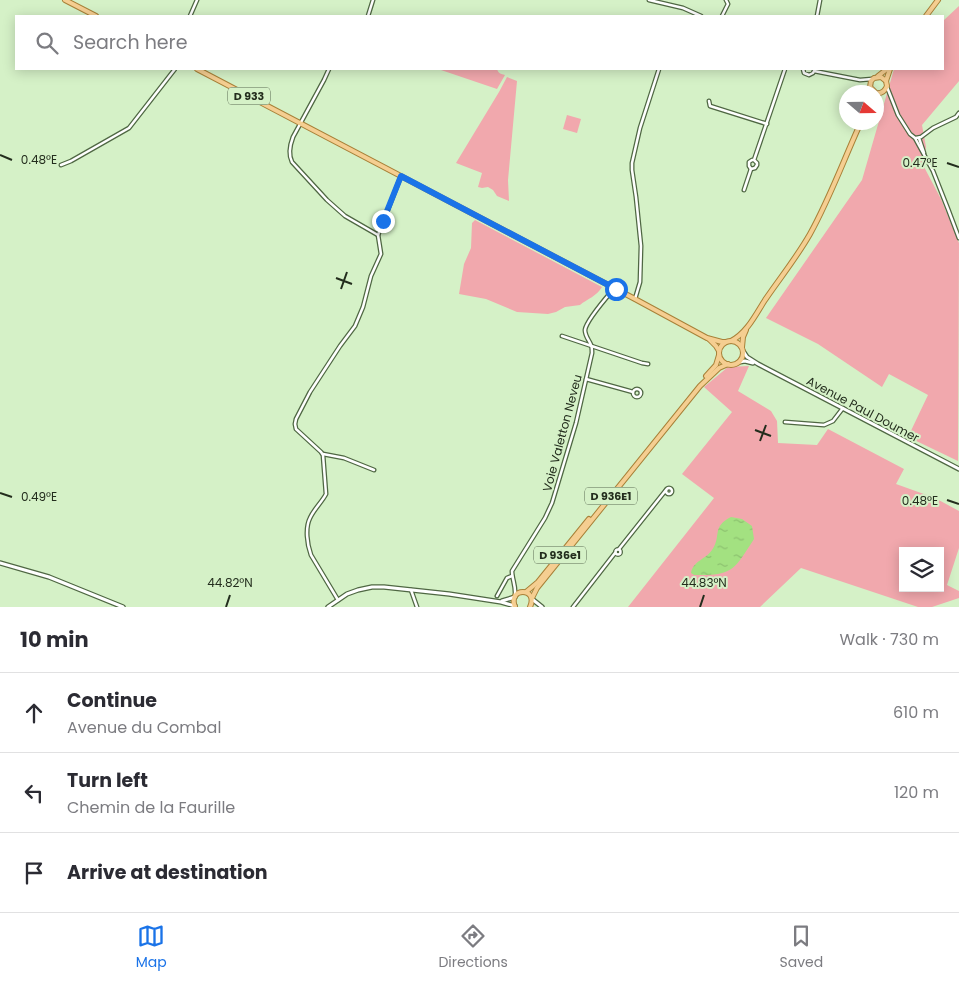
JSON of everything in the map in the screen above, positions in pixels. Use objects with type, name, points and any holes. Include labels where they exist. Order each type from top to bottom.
[{"type":"main road","points":[[65,0],[94,15]]},
{"type":"main road","points":[[927,15],[938,0]]},
{"type":"main road","name":"D 933","points":[[199,70],[635,298],[707,338],[716,346],[719,354]]},
{"type":"main road","points":[[871,85],[872,79],[887,70]]},
{"type":"main road","points":[[884,90],[887,86],[888,70]]},
{"type":"main road","points":[[878,76],[886,80]]},
{"type":"main road","points":[[750,322],[743,337],[742,357],[739,362],[728,364],[722,361],[719,354],[721,346],[740,335],[792,263],[811,231],[857,130]]},
{"type":"main road","name":"D 933","points":[[707,338],[726,342]]},
{"type":"main road","points":[[731,341],[736,342],[742,349]]},
{"type":"main road","name":"D 936E1","points":[[593,514],[690,394],[716,365],[719,354]]},
{"type":"main road","name":"D 936E1","points":[[532,599],[537,588],[696,391],[719,368],[728,364]]},
{"type":"main road","name":"D 936e1","points":[[525,592],[538,582],[593,514]]},
{"type":"main road","points":[[515,607],[515,597],[519,593],[525,592],[532,599],[530,607]]},
{"type":"street","points":[[190,15],[197,0]]},
{"type":"street","points":[[368,15],[373,0]]},
{"type":"street","points":[[649,0],[675,6],[699,15]]},
{"type":"street","points":[[722,15],[728,4],[726,0]]},
{"type":"street","points":[[817,15],[820,0]]},
{"type":"street","points":[[61,165],[129,128],[174,70]]},
{"type":"street","points":[[329,70],[292,137],[290,158],[327,200],[345,216],[378,235]]},
{"type":"street","points":[[635,298],[640,282],[641,246],[632,163],[640,128],[659,70]]},
{"type":"street","points":[[754,160],[785,70]]},
{"type":"street","points":[[802,70],[808,75],[814,70],[847,76],[860,80],[866,85]]},
{"type":"street","points":[[860,80],[872,79]]},
{"type":"street","points":[[887,86],[898,115],[927,159]]},
{"type":"street","points":[[884,93],[890,96]]},
{"type":"street","points":[[709,101],[710,106],[767,124]]},
{"type":"street","points":[[914,138],[919,138],[933,128],[956,117],[959,113]]},
{"type":"street","points":[[919,138],[959,238]]},
{"type":"street","points":[[752,169],[749,166],[749,162],[754,160]]},
{"type":"street","points":[[744,190],[752,169],[757,166],[757,162],[754,160]]},
{"type":"street","points":[[374,470],[344,458],[322,454],[296,429],[295,424],[310,392],[355,326],[363,308],[371,276],[381,254],[378,235],[401,176]]},
{"type":"street","name":"Voie Valetton Neveu","points":[[497,596],[507,578],[512,576],[515,565],[549,511],[573,432],[592,353],[592,346],[585,329],[611,292]]},
{"type":"street","points":[[562,336],[648,364]]},
{"type":"street","points":[[742,349],[747,357],[758,364]]},
{"type":"street","points":[[739,362],[745,361],[758,364]]},
{"type":"street","name":"Avenue Paul Doumer","points":[[758,364],[959,469]]},
{"type":"street","points":[[586,379],[633,392]]},
{"type":"street","points":[[784,422],[824,425],[833,421],[843,408]]},
{"type":"street","points":[[322,454],[326,494],[310,518],[308,547],[338,600]]},
{"type":"street","points":[[573,607],[615,553],[620,553],[619,550],[666,490]]},
{"type":"street","points":[[0,563],[49,577],[123,607]]},
{"type":"street","points":[[501,602],[515,597],[515,584],[512,576]]},
{"type":"street","points":[[515,584],[525,592]]},
{"type":"street","points":[[328,607],[347,594],[372,587],[411,590],[501,602],[515,607]]},
{"type":"street","points":[[411,590],[417,607]]},
{"type":"street","points":[[532,599],[542,607]]},
{"type":"shaded area","points":[[959,6],[959,81],[922,125],[926,147],[923,165],[941,199],[959,243],[958,461],[908,437],[928,395],[889,374],[882,387],[818,344],[766,318],[862,180],[876,130],[884,130],[884,104],[894,70],[944,70],[944,20]]},
{"type":"shaded area","points":[[441,70],[498,70],[505,75],[497,89]]},
{"type":"shaded area","points":[[507,77],[517,81],[508,180],[509,201],[497,196],[488,187],[478,187],[482,173],[456,163]]},
{"type":"shaded area","points":[[567,115],[581,119],[577,133],[563,129]]},
{"type":"shaded area","points":[[475,220],[602,287],[595,295],[580,305],[565,307],[548,314],[517,312],[486,299],[459,294],[464,264],[471,248],[472,223]]},
{"type":"shaded area","points":[[749,366],[738,391],[771,411],[777,421],[778,443],[817,445],[828,429],[904,469],[896,484],[935,498],[959,511],[959,548],[947,585],[959,591],[959,598],[932,607],[918,607],[801,568],[760,607],[628,607],[714,498],[682,474],[732,412],[704,387],[728,367]]},
{"type":"water","points":[[731,517],[742,519],[752,526],[754,539],[742,558],[725,572],[707,575],[694,575],[691,573],[694,566],[712,550],[721,524]]},
{"type":"route","points":[[383,221],[401,176],[616,289]]}]
